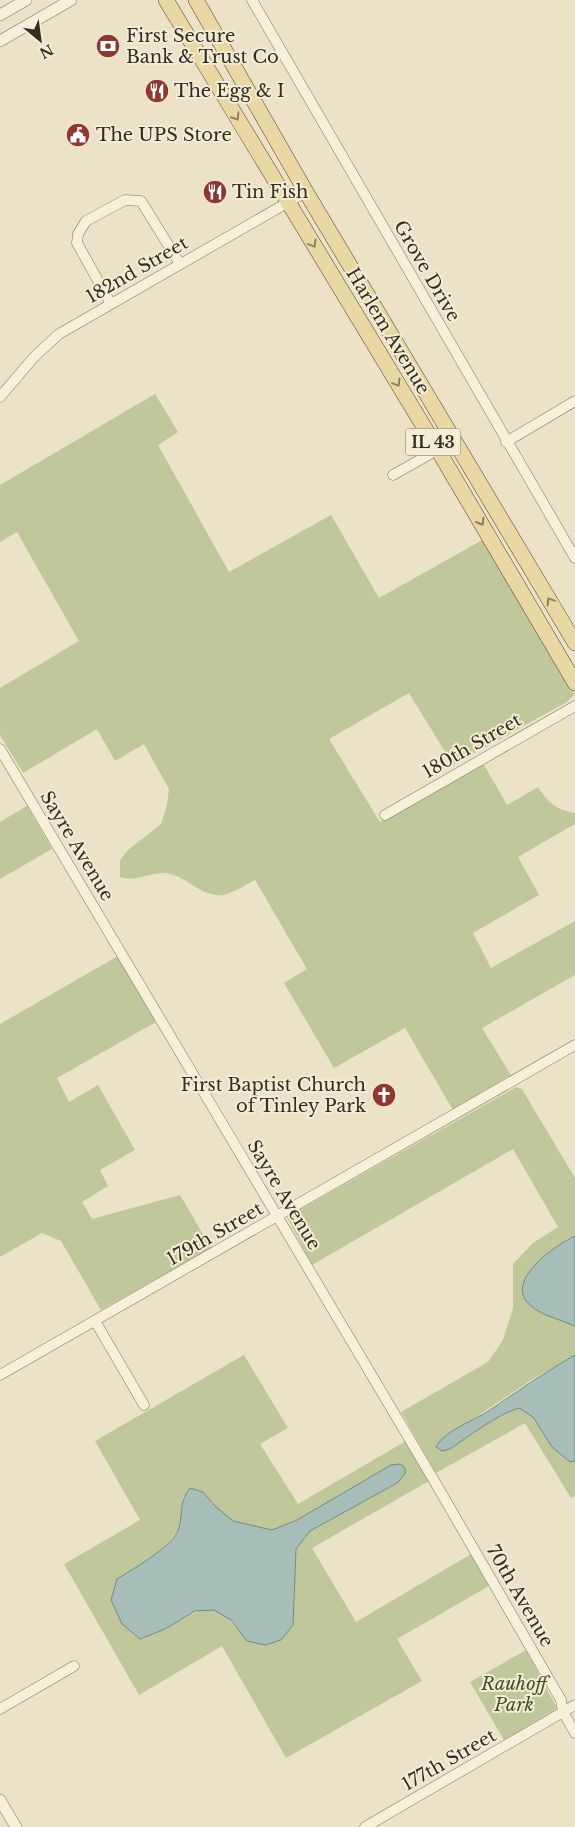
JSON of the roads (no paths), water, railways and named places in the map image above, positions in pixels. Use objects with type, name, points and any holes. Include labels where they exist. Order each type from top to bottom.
[{"type":"main road","name":"Harlem Avenue","points":[[166,0],[438,450],[575,683]]},
{"type":"main road","name":"Harlem Avenue","points":[[196,0],[306,192],[575,643]]},
{"type":"street","points":[[0,15],[26,0]]},
{"type":"street","points":[[0,41],[71,0]]},
{"type":"street","name":"Grove Drive","points":[[252,0],[506,442],[575,558]]},
{"type":"street","name":"182nd Street","points":[[0,397],[34,356],[60,334],[306,192]]},
{"type":"street","points":[[111,304],[77,243],[78,234],[86,221],[125,200],[141,202],[180,264]]},
{"type":"street","points":[[506,442],[575,400]]},
{"type":"street","points":[[393,475],[453,441]]},
{"type":"street","name":"180th Street","points":[[385,815],[575,706]]},
{"type":"street","name":"Sayre Avenue","points":[[0,748],[432,1477]]},
{"type":"street","name":"179th Street","points":[[0,1375],[575,1045]]},
{"type":"street","points":[[95,1321],[144,1406]]},
{"type":"street","name":"70th Avenue","points":[[432,1477],[561,1700],[563,1712],[575,1733]]},
{"type":"street","points":[[0,1709],[74,1666]]},
{"type":"street","name":"177th Street","points":[[365,1827],[575,1705]]},
{"type":"street","points":[[0,1800],[16,1827]]},
{"type":"water","points":[[575,1236],[575,1326],[536,1310],[526,1301],[522,1292],[529,1272],[537,1263],[547,1254]]},
{"type":"water","points":[[575,1355],[575,1461],[570,1462],[552,1447],[533,1417],[519,1408],[493,1420],[450,1449],[442,1451],[436,1447],[440,1441],[453,1431],[490,1410]]},
{"type":"water","points":[[400,1464],[405,1468],[405,1474],[397,1483],[310,1531],[296,1549],[293,1625],[281,1640],[265,1645],[247,1641],[231,1620],[214,1610],[195,1611],[165,1629],[140,1639],[122,1624],[111,1600],[117,1579],[152,1556],[176,1535],[183,1502],[190,1488],[203,1492],[215,1506],[233,1521],[272,1530],[297,1520],[391,1465]]},
{"type":"place","name":"First Secure Bank & Trust Co","points":[[108,46]]},
{"type":"place","name":"The Egg & I","points":[[157,91]]},
{"type":"place","name":"The UPS Store","points":[[78,135]]},
{"type":"place","name":"Tin Fish","points":[[215,192]]},
{"type":"place","name":"First Baptist Church of Tinley Park","points":[[384,1095]]},
{"type":"park label","name":"Rauhoff Park","points":[[514,1694]]}]
